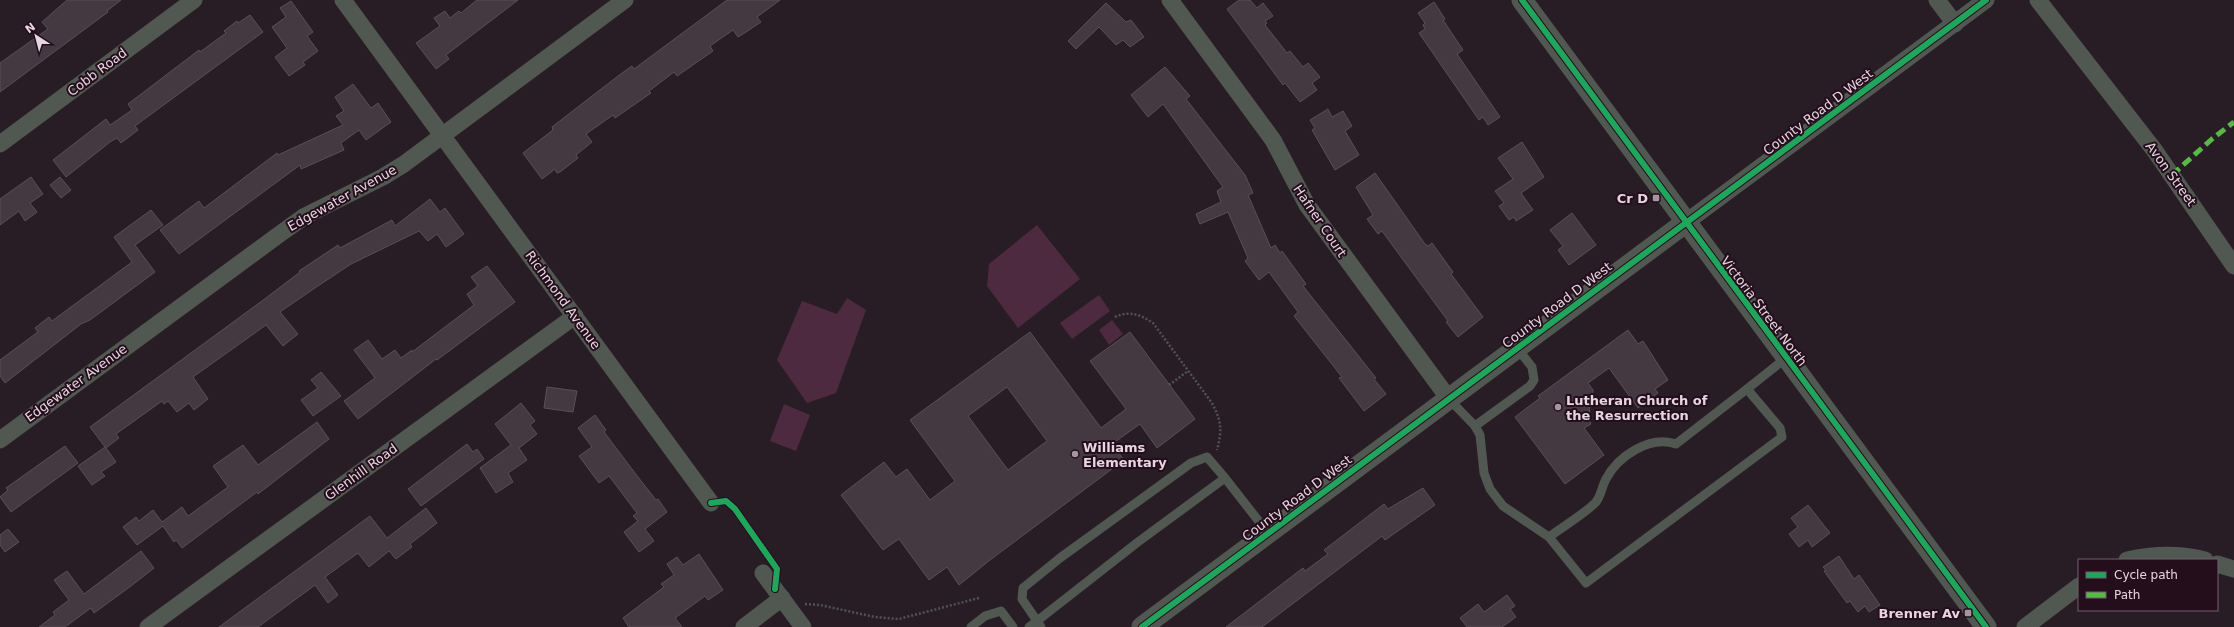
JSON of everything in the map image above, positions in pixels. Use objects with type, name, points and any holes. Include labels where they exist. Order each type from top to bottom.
[{"type":"street","name":"Cobb Road","points":[[0,144],[194,0]]},
{"type":"street","name":"Richmond Avenue","points":[[343,0],[711,503]]},
{"type":"street","name":"Edgewater Avenue","points":[[0,440],[276,236],[312,212],[383,177],[625,0]]},
{"type":"street","name":"Hafner Court","points":[[1170,0],[1278,147],[1295,186],[1307,205],[1449,399]]},
{"type":"street","points":[[1937,0],[1955,24]]},
{"type":"street","name":"County Road D West","points":[[1142,627],[1986,0]]},
{"type":"street","name":"Avon Street","points":[[2038,0],[2159,157],[2234,266]]},
{"type":"street","name":"Victoria Street North","points":[[1524,3],[1685,224],[1986,627]]},
{"type":"street","name":"Glenhill Road","points":[[148,627],[575,316]]},
{"type":"street","points":[[2132,559],[2168,554],[2199,559]]},
{"type":"street","points":[[2218,564],[2234,569]]},
{"type":"street","points":[[763,573],[803,627]]},
{"type":"street","points":[[2025,627],[2078,587]]},
{"type":"street","points":[[744,627],[786,603]]},
{"type":"lane","points":[[1476,426],[1530,386],[1534,380],[1532,367],[1517,348]]},
{"type":"lane","points":[[1549,537],[1596,502],[1606,479],[1618,462],[1650,442],[1668,441],[1676,444],[1786,358]]},
{"type":"lane","points":[[1449,399],[1476,426],[1480,435],[1484,473],[1490,489],[1503,506],[1549,537],[1586,583],[1782,437],[1780,428],[1747,389]]},
{"type":"lane","points":[[1039,624],[1022,598],[1023,588],[1060,558],[1191,463],[1207,457],[1268,533]]},
{"type":"lane","points":[[1029,627],[1039,624],[1138,542],[1225,478]]},
{"type":"lane","points":[[971,627],[985,616],[1001,611],[1013,627]]},
{"type":"path","points":[[1116,317],[1124,313],[1133,313],[1144,316],[1154,323],[1212,403],[1220,418],[1221,433],[1218,450]]},
{"type":"path","points":[[1169,385],[1188,371]]},
{"type":"path","points":[[786,603],[820,605],[875,617],[899,619],[979,598]]},
{"type":"shaded area","points":[[1037,225],[1080,279],[1018,328],[987,286],[989,264]]},
{"type":"shaded area","points":[[1099,295],[1110,311],[1072,339],[1060,323]]},
{"type":"shaded area","points":[[847,298],[866,310],[836,393],[807,403],[777,360],[802,301],[837,314]]},
{"type":"shaded area","points":[[1112,320],[1123,334],[1109,345],[1099,330]]},
{"type":"shaded area","points":[[784,404],[810,415],[796,451],[770,441]]},
{"type":"building","points":[[67,0],[121,0],[107,11],[108,12],[0,92],[0,63],[48,29],[42,22]]},
{"type":"building","points":[[477,0],[518,0],[446,55],[449,59],[436,69],[416,43],[440,26],[434,18],[445,11],[450,18],[459,11],[461,13]]},
{"type":"building","points":[[727,0],[780,0],[757,17],[761,22],[738,37],[733,30],[710,46],[713,51],[677,76],[674,72],[649,91],[651,93],[615,118],[613,115],[586,134],[592,142],[576,155],[578,158],[560,172],[557,173],[555,169],[542,179],[523,153],[553,130],[552,127],[618,76],[632,66],[634,69]]},
{"type":"building","points":[[1239,0],[1250,0],[1257,8],[1263,3],[1273,16],[1265,21],[1267,23],[1265,25],[1287,53],[1290,51],[1303,67],[1308,63],[1320,77],[1312,83],[1317,90],[1300,102],[1285,83],[1283,85],[1227,9]]},
{"type":"building","points":[[291,1],[313,32],[307,36],[318,51],[303,62],[305,65],[289,76],[275,57],[287,48],[272,27],[286,17],[280,8]]},
{"type":"building","points":[[1434,2],[1445,19],[1443,20],[1463,50],[1457,54],[1500,117],[1488,125],[1483,117],[1479,120],[1419,33],[1425,29],[1423,25],[1425,23],[1418,13]]},
{"type":"building","points":[[1106,3],[1126,22],[1131,20],[1144,37],[1130,47],[1123,40],[1116,45],[1099,27],[1076,49],[1068,41]]},
{"type":"building","points":[[250,15],[263,32],[135,126],[138,130],[121,143],[117,138],[110,142],[66,177],[53,160],[106,119],[110,125],[132,110],[128,104],[199,50],[200,52],[226,33],[224,31],[237,21],[238,23]]},
{"type":"building","points":[[1165,67],[1190,96],[1186,99],[1245,175],[1253,193],[1248,195],[1271,248],[1275,245],[1280,253],[1282,251],[1306,284],[1303,286],[1376,378],[1374,379],[1386,394],[1364,411],[1339,378],[1342,377],[1294,316],[1298,312],[1269,272],[1259,280],[1245,261],[1248,258],[1228,212],[1200,224],[1196,214],[1221,202],[1217,191],[1223,187],[1163,104],[1148,117],[1131,95]]},
{"type":"building","points":[[353,84],[371,108],[378,103],[391,122],[366,140],[359,130],[341,143],[344,150],[301,169],[300,165],[179,254],[160,230],[199,201],[204,208],[277,153],[278,155],[343,125],[336,116],[344,111],[335,97]]},
{"type":"building","points":[[1328,109],[1332,117],[1343,111],[1352,126],[1345,131],[1359,155],[1335,170],[1312,130],[1315,128],[1310,120]]},
{"type":"building","points":[[1522,142],[1544,177],[1521,193],[1533,210],[1516,221],[1514,217],[1509,220],[1499,206],[1504,203],[1495,191],[1513,179],[1498,158]]},
{"type":"building","points":[[1375,173],[1425,244],[1428,246],[1432,243],[1453,272],[1451,274],[1483,317],[1458,337],[1382,231],[1378,234],[1367,219],[1373,215],[1356,187]]},
{"type":"building","points":[[31,177],[43,194],[30,203],[37,212],[25,221],[19,211],[0,225],[0,199]]},
{"type":"building","points":[[60,177],[71,190],[61,198],[50,185]]},
{"type":"building","points":[[430,199],[440,212],[445,208],[464,234],[446,247],[437,234],[428,241],[419,231],[351,264],[312,290],[280,312],[298,334],[283,346],[266,325],[193,377],[208,399],[194,410],[189,403],[177,412],[168,401],[164,404],[162,401],[116,434],[119,438],[106,448],[116,462],[101,472],[105,476],[92,485],[78,466],[105,447],[90,427],[266,298],[300,272],[299,271],[338,245],[340,248],[392,220],[395,226]]},
{"type":"building","points":[[151,210],[163,225],[135,245],[155,272],[90,320],[81,324],[5,383],[0,376],[0,360],[38,332],[35,328],[49,317],[52,321],[132,262],[114,237]]},
{"type":"building","points":[[1572,213],[1596,245],[1569,265],[1558,250],[1563,246],[1550,230]]},
{"type":"building","points":[[487,266],[515,302],[437,360],[436,359],[358,419],[344,401],[375,378],[354,350],[368,340],[382,359],[395,350],[401,358],[412,350],[412,352],[474,305],[467,294],[478,286],[471,277]]},
{"type":"building","name":"Lutheran Church of the Resurrection","points":[[1628,330],[1638,344],[1643,341],[1668,380],[1655,389],[1658,393],[1638,408],[1609,368],[1588,383],[1593,390],[1593,400],[1590,402],[1589,420],[1591,424],[1584,428],[1604,455],[1565,484],[1515,417],[1540,398],[1538,396]]},
{"type":"building","name":"Williams Elementary","points":[[1030,332],[1101,428],[1126,409],[1090,361],[1130,332],[1195,419],[1157,448],[1140,424],[1112,444],[1124,460],[990,560],[959,585],[947,567],[929,580],[899,539],[883,550],[841,495],[884,462],[896,477],[907,469],[930,500],[955,481],[910,420]],"holes":[[[1007,387],[1047,441],[1008,470],[968,416]]]},
{"type":"building","points":[[321,372],[341,396],[313,416],[301,400],[318,388],[311,380]]},
{"type":"building","points":[[547,387],[577,391],[573,412],[544,408]]},
{"type":"building","points":[[521,403],[535,421],[530,425],[537,434],[519,448],[527,460],[508,473],[513,482],[496,493],[480,468],[511,445],[495,424]]},
{"type":"building","points":[[595,415],[606,430],[604,432],[656,500],[658,499],[667,512],[645,529],[654,541],[639,552],[624,532],[638,521],[633,516],[637,513],[609,476],[599,483],[579,456],[592,447],[578,428]]},
{"type":"building","points":[[317,422],[329,439],[258,494],[257,492],[182,548],[176,540],[174,542],[163,526],[137,545],[123,527],[136,517],[139,521],[153,510],[162,522],[182,507],[188,516],[228,487],[213,466],[243,445],[258,465]]},
{"type":"building","points":[[467,444],[473,452],[477,449],[484,459],[421,506],[408,489]]},
{"type":"building","points":[[65,446],[78,463],[11,512],[0,497],[8,490],[6,488]]},
{"type":"building","points":[[1423,488],[1435,505],[1385,540],[1382,536],[1262,627],[1226,627],[1303,568],[1305,571],[1328,554],[1324,550],[1384,504],[1388,509]]},
{"type":"building","points":[[1808,505],[1830,533],[1812,547],[1808,540],[1799,547],[1789,534],[1798,527],[1791,518]]},
{"type":"building","points":[[426,508],[437,523],[410,544],[412,547],[396,559],[389,551],[369,567],[358,553],[325,577],[338,595],[328,603],[315,585],[258,627],[219,627],[370,516],[387,538]]},
{"type":"building","points":[[8,529],[19,542],[5,552],[0,545],[0,535]]},
{"type":"building","points":[[141,551],[154,568],[131,586],[94,613],[91,608],[65,627],[39,627],[55,615],[53,612],[69,600],[54,580],[67,571],[84,594]]},
{"type":"building","points":[[699,554],[723,590],[708,600],[705,596],[675,618],[682,627],[629,627],[623,618],[664,587],[661,584],[674,575],[667,564],[677,557],[683,565]]},
{"type":"building","points":[[1839,556],[1854,579],[1859,575],[1880,605],[1869,612],[1865,606],[1858,612],[1850,601],[1847,603],[1824,571],[1826,570],[1823,567]]},
{"type":"building","points":[[1507,595],[1515,606],[1510,609],[1516,617],[1502,627],[1467,627],[1460,618],[1478,604],[1484,612]]},
{"type":"marked path","points":[[2172,175],[2212,139],[2234,122]]},
{"type":"cycle path","points":[[1522,0],[1986,627]]},
{"type":"cycle path","points":[[1142,627],[1986,0]]},
{"type":"cycle path","points":[[711,503],[726,501],[735,509],[777,569],[775,589]]},
{"type":"place","name":"Cr D","points":[[1656,198]]},
{"type":"place","name":"Lutheran Church of the Resurrection","points":[[1558,407]]},
{"type":"place","name":"Williams Elementary","points":[[1075,454]]},
{"type":"place","name":"Brenner Av","points":[[1968,613]]}]
